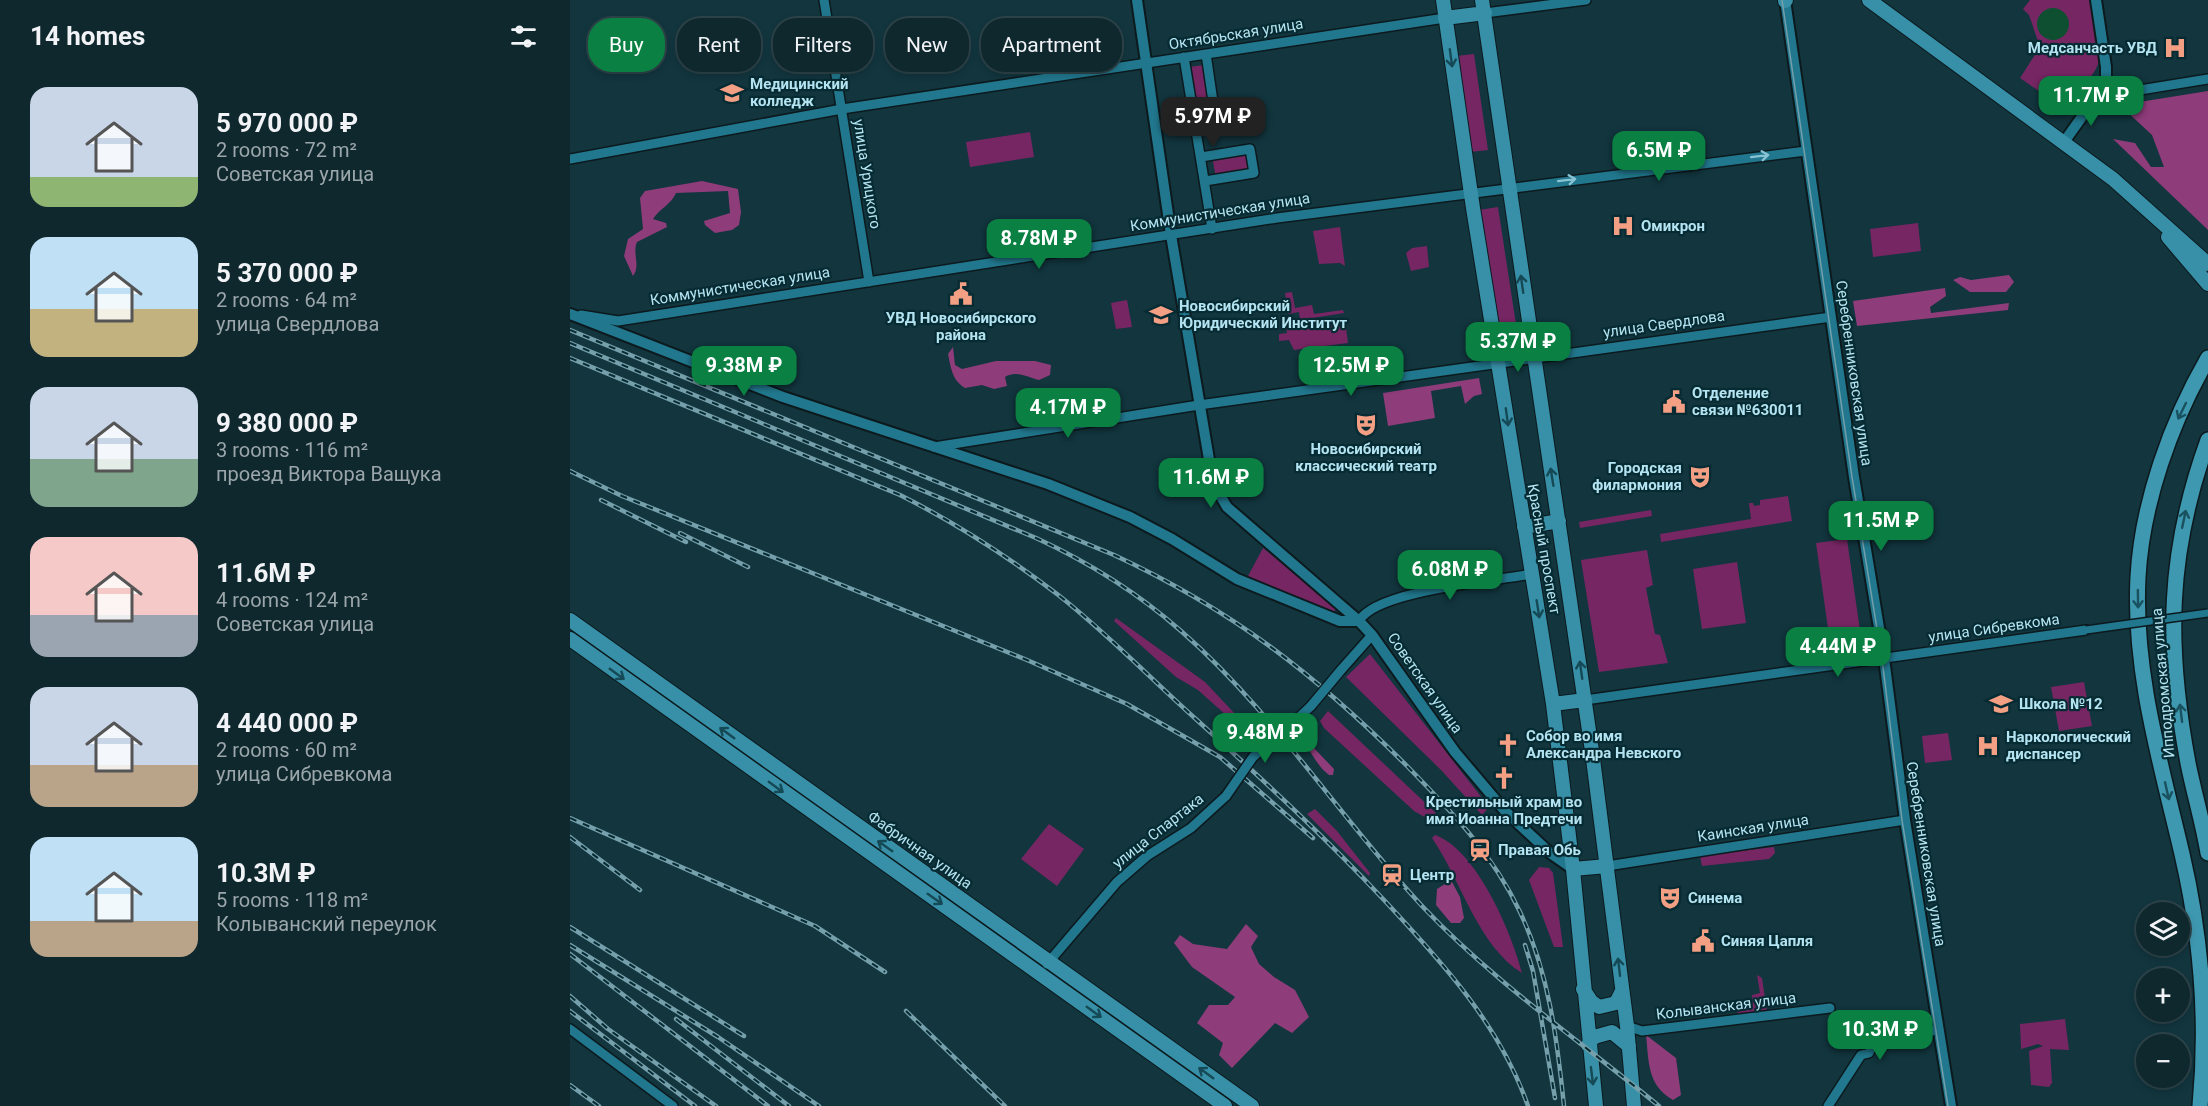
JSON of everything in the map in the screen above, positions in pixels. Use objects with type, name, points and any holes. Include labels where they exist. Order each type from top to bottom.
[{"type":"highway","name":"Ипподромская улица","points":[[2203,1102],[2206,1051],[2203,953],[2146,693],[2139,627],[2138,575],[2154,487],[2173,429],[2208,358]]},
{"type":"highway","name":"Ипподромская улица","points":[[2208,440],[2186,508],[2174,585],[2175,650],[2188,763],[2208,853]]},
{"type":"highway","points":[[2162,769],[2188,763]]},
{"type":"main road","name":"Красный проспект","points":[[1443,0],[1470,192],[1553,704],[1573,869],[1588,1045],[1596,1106]]},
{"type":"main road","points":[[1869,0],[2114,179],[2201,263],[2208,284]]},
{"type":"main road","name":"Красный проспект","points":[[1484,7],[1533,357],[1585,700],[1629,1046],[1634,1106]]},
{"type":"main road","points":[[1445,18],[1484,7]]},
{"type":"main road","points":[[1524,527],[1559,521]]},
{"type":"main road","name":"Фабричная улица","points":[[570,620],[1252,1106]]},
{"type":"main road","name":"Фабричная улица","points":[[570,639],[1225,1106]]},
{"type":"main road","points":[[1553,704],[1585,700]]},
{"type":"main road","points":[[1573,869],[1607,866]]},
{"type":"main road","points":[[1583,989],[1599,1007],[1616,1003],[1622,991]]},
{"type":"main road","points":[[1588,1045],[1594,1037],[1612,1032],[1629,1046]]},
{"type":"street","name":"улица Урицкого","points":[[824,0],[869,282]]},
{"type":"street","name":"Советская улица","points":[[1137,0],[1171,235],[1213,483],[1227,507],[1359,621],[1372,635],[1455,752],[1505,811],[1573,869]]},
{"type":"street","points":[[1484,7],[1586,0]]},
{"type":"street","name":"Серебренниковская улица","points":[[1785,0],[1884,658],[1905,820],[1951,1106]]},
{"type":"street","points":[[2064,142],[2106,83],[2107,75],[2096,0]]},
{"type":"street","name":"Октябрьская улица","points":[[570,159],[842,110],[1445,18]]},
{"type":"street","points":[[1196,126],[1216,122],[1206,54]]},
{"type":"street","points":[[1184,57],[1212,229]]},
{"type":"street","points":[[2097,97],[2208,80]]},
{"type":"street","points":[[1201,157],[1250,149],[1252,157],[1254,173],[1204,181]]},
{"type":"street","name":"Коммунистическая улица","points":[[570,314],[618,321],[1171,235],[1470,192],[1806,151]]},
{"type":"street","points":[[570,314],[783,397],[1048,484],[1110,509],[1172,539],[1237,579],[1340,621],[1359,621],[1364,612],[1400,596],[1533,574]]},
{"type":"street","name":"улица Свердлова","points":[[931,447],[1199,405],[1831,316]]},
{"type":"street","points":[[2086,630],[2208,613]]},
{"type":"street","name":"улица Сибревкома","points":[[1585,700],[2086,630]]},
{"type":"street","name":"улица Спартака","points":[[1041,974],[1117,882],[1147,856],[1191,828],[1226,796],[1253,757],[1311,706],[1372,635]]},
{"type":"street","name":"Каинская улица","points":[[1607,866],[1905,820]]},
{"type":"street","name":"Колыванская улица","points":[[1626,1026],[1642,1031],[1830,1008]]},
{"type":"street","points":[[570,1029],[673,1106]]},
{"type":"street","points":[[1828,1106],[1861,1055],[1869,1053],[1873,1042],[1923,1034],[1938,1029]]},
{"type":"shaded area","points":[[2030,0],[2091,0],[2101,44],[2101,54],[2093,73],[2085,83],[2063,99],[2053,101],[2020,78],[2040,47],[2029,15],[2023,9]]},
{"type":"shaded area","points":[[2053,8],[2065,12],[2069,24],[2065,36],[2053,40],[2041,36],[2037,24],[2041,12]]},
{"type":"shaded area","points":[[1474,54],[1488,150],[1470,152],[1456,56]]},
{"type":"shaded area","points":[[1204,65],[1213,119],[1198,121],[1189,67]]},
{"type":"shaded area","points":[[2208,91],[2208,230],[2113,139],[2135,143],[2151,167],[2164,167],[2152,135],[2123,108],[2133,103]]},
{"type":"shaded area","points":[[1030,132],[1034,157],[970,167],[966,142]]},
{"type":"shaded area","points":[[1250,149],[1254,173],[1216,179],[1212,155]]},
{"type":"shaded area","points":[[702,181],[738,189],[741,212],[739,225],[732,230],[715,233],[705,225],[704,221],[730,213],[728,191],[676,193],[653,219],[666,223],[667,227],[637,242],[636,268],[633,276],[624,256],[628,239],[643,229],[640,198],[645,191]]},
{"type":"shaded area","points":[[1498,207],[1519,344],[1500,347],[1479,210]]},
{"type":"shaded area","points":[[1918,223],[1921,251],[1873,257],[1870,229]]},
{"type":"shaded area","points":[[1340,227],[1345,266],[1340,263],[1319,264],[1313,231]]},
{"type":"shaded area","points":[[1427,246],[1429,267],[1411,271],[1406,253],[1412,248]]},
{"type":"shaded area","points":[[2009,275],[2014,282],[2006,292],[1970,292],[1953,280],[1960,277],[1971,280]]},
{"type":"shaded area","points":[[1945,288],[1946,296],[1930,307],[1931,313],[2009,303],[2008,310],[1857,326],[1853,301]]},
{"type":"shaded area","points":[[1292,292],[1295,308],[1312,305],[1314,314],[1343,310],[1344,313],[1300,320],[1299,312],[1288,314],[1285,293]]},
{"type":"shaded area","points":[[1127,300],[1132,327],[1116,329],[1111,303]]},
{"type":"shaded area","points":[[1345,320],[1348,343],[1294,350],[1289,340],[1279,341],[1279,334],[1287,333],[1286,325]]},
{"type":"shaded area","points":[[953,347],[955,365],[962,369],[996,361],[1035,361],[1051,365],[1050,375],[1039,380],[1013,374],[1005,377],[1007,386],[994,389],[982,385],[965,388],[957,381],[951,369],[948,354]]},
{"type":"shaded area","points":[[1479,378],[1482,394],[1474,396],[1465,404],[1461,386],[1431,391],[1435,418],[1388,426],[1383,393]]},
{"type":"shaded area","points":[[1788,496],[1792,521],[1661,542],[1660,534],[1751,519],[1749,503],[1753,503],[1754,506],[1760,505],[1760,500]]},
{"type":"shaded area","points":[[1651,510],[1652,516],[1580,528],[1579,522]]},
{"type":"shaded area","points":[[1847,539],[1861,638],[1830,643],[1816,543]]},
{"type":"shaded area","points":[[1263,548],[1337,608],[1333,613],[1247,578]]},
{"type":"shaded area","points":[[1647,550],[1653,585],[1646,588],[1655,634],[1660,635],[1668,663],[1599,672],[1581,560]]},
{"type":"shaded area","points":[[1737,562],[1746,623],[1702,629],[1693,569]]},
{"type":"shaded area","points":[[1116,618],[1205,682],[1253,733],[1255,741],[1198,690],[1176,677],[1114,621]]},
{"type":"shaded area","points":[[1370,654],[1489,807],[1482,815],[1441,770],[1346,677]]},
{"type":"shaded area","points":[[2084,682],[2092,726],[2059,731],[2051,687]]},
{"type":"shaded area","points":[[1328,711],[1436,813],[1428,819],[1414,811],[1324,728],[1320,721]]},
{"type":"shaded area","points":[[1301,725],[1314,748],[1334,769],[1333,775],[1329,775],[1324,770],[1304,741],[1294,731]]},
{"type":"shaded area","points":[[1948,733],[1952,760],[1925,763],[1922,736]]},
{"type":"shaded area","points":[[1315,809],[1337,831],[1370,873],[1369,876],[1307,814]]},
{"type":"shaded area","points":[[1049,824],[1084,849],[1057,886],[1021,859]]},
{"type":"shaded area","points":[[1435,835],[1450,843],[1478,874],[1501,915],[1522,973],[1493,946],[1482,929],[1432,838]]},
{"type":"shaded area","points":[[1774,847],[1775,853],[1769,859],[1702,866],[1700,856]]},
{"type":"shaded area","points":[[1539,867],[1549,868],[1553,873],[1563,947],[1554,947],[1529,880]]},
{"type":"shaded area","points":[[1452,882],[1460,897],[1464,918],[1460,923],[1451,923],[1436,905],[1437,889]]},
{"type":"shaded area","points":[[1246,924],[1258,936],[1251,947],[1259,964],[1295,990],[1309,1017],[1292,1033],[1275,1023],[1232,1068],[1219,1055],[1223,1043],[1197,1023],[1209,1005],[1228,1005],[1235,997],[1192,967],[1174,943],[1180,935],[1193,944],[1227,949]]},
{"type":"shaded area","points":[[1757,975],[1762,978],[1767,1012],[1738,1016],[1737,1007],[1753,1004],[1752,995],[1760,993]]},
{"type":"shaded area","points":[[2065,1019],[2069,1050],[2050,1049],[2052,1083],[2049,1087],[2031,1085],[2029,1051],[2043,1046],[2038,1044],[2021,1049],[2020,1024]]},
{"type":"shaded area","points":[[1646,1035],[1676,1058],[1681,1095],[1673,1100],[1664,1094],[1654,1080],[1649,1063]]},
{"type":"tram line","points":[[1782,0],[1852,477],[1882,659],[1902,820],[1948,1106]]},
{"type":"railway","points":[[570,330],[1114,555],[1197,598],[1305,673],[1373,733],[1439,800],[1484,852],[1509,891],[1530,935],[1545,983],[1555,1031],[1564,1106]]},
{"type":"railway","points":[[570,343],[1036,538],[1075,557],[1130,591],[1181,631],[1246,695],[1392,873],[1450,934],[1538,1010],[1659,1106]]},
{"type":"railway","points":[[570,358],[900,495],[981,541],[1057,594],[1111,640],[1293,809],[1406,923],[1448,971],[1485,1022],[1502,1048],[1528,1106]]},
{"type":"railway","points":[[570,471],[622,496],[1027,660],[1127,704],[1220,757],[1313,838]]},
{"type":"railway","points":[[601,500],[686,542]]},
{"type":"railway","points":[[680,533],[748,567]]},
{"type":"railway","points":[[570,818],[815,926],[885,972]]},
{"type":"railway","points":[[570,837],[640,890]]},
{"type":"railway","points":[[570,927],[744,1036]]},
{"type":"railway","points":[[570,945],[718,1037],[819,1106]]},
{"type":"railway","points":[[1525,945],[1533,971],[1555,1098]]},
{"type":"railway","points":[[570,954],[768,1106]]},
{"type":"railway","points":[[570,996],[608,1029],[716,1106]]},
{"type":"railway","points":[[570,1011],[695,1106]]},
{"type":"railway","points":[[906,1011],[1005,1106]]},
{"type":"railway","points":[[676,1019],[789,1106]]},
{"type":"railway","points":[[570,1085],[599,1106]]},
{"type":"place","name":"Медсанчасть УВД","points":[[2175,48]]},
{"type":"place","name":"Медицинский колледж","points":[[732,93]]},
{"type":"place","name":"Омикрон","points":[[1623,226]]},
{"type":"place","name":"УВД Новосибирского района","points":[[961,294]]},
{"type":"place","name":"Новосибирский Юридический Институт","points":[[1161,315]]},
{"type":"place","name":"Отделение связи №630011","points":[[1674,402]]},
{"type":"place","name":"Новосибирский классический театр","points":[[1366,425]]},
{"type":"place","name":"Городская филармония","points":[[1700,477]]},
{"type":"place","name":"Школа №12","points":[[2001,704]]},
{"type":"place","name":"Собор во имя Александра Невского","points":[[1508,745]]},
{"type":"place","name":"Наркологический диспансер","points":[[1988,746]]},
{"type":"place","name":"Крестильный храм во имя Иоанна Предтечи","points":[[1504,778]]},
{"type":"place","name":"Правая Обь","points":[[1480,850]]},
{"type":"place","name":"Центр","points":[[1392,875]]},
{"type":"place","name":"Синема","points":[[1670,898]]},
{"type":"place","name":"Синяя Цапля","points":[[1703,941]]}]
